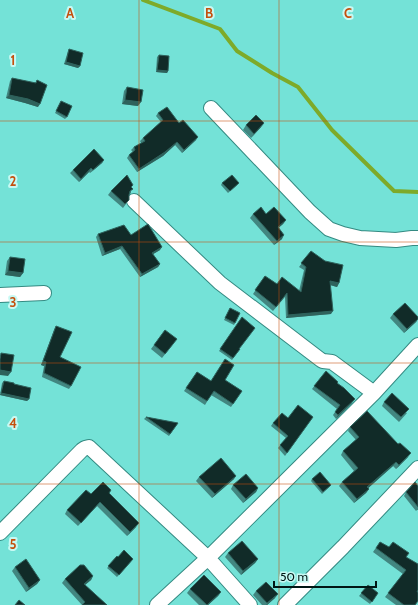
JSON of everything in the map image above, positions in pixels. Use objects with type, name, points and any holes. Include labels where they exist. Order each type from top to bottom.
[{"type":"street","points":[[212,108],[310,212],[329,229],[360,238],[396,240],[418,238]]},
{"type":"street","points":[[134,201],[220,283],[321,360],[332,362],[374,393]]},
{"type":"street","points":[[0,295],[44,293]]},
{"type":"street","points":[[157,605],[208,558],[374,393],[418,344]]},
{"type":"street","points":[[0,533],[82,450],[89,447],[208,558],[250,605]]},
{"type":"street","points":[[285,605],[343,547],[418,468]]},
{"type":"building","points":[[69,49],[83,53],[80,66],[66,62]]},
{"type":"building","points":[[159,55],[169,56],[168,71],[157,70]]},
{"type":"building","points":[[12,78],[36,83],[37,80],[47,85],[40,104],[28,99],[9,95]]},
{"type":"building","points":[[127,87],[143,90],[141,102],[125,100]]},
{"type":"building","points":[[61,101],[72,106],[67,117],[56,111]]},
{"type":"building","points":[[167,107],[179,123],[183,120],[198,137],[184,150],[177,142],[165,152],[139,169],[129,155],[135,150],[134,147],[145,141],[143,138],[163,120],[158,113]]},
{"type":"building","points":[[256,115],[264,123],[254,134],[246,125]]},
{"type":"building","points":[[94,149],[104,160],[93,170],[91,168],[81,179],[73,170]]},
{"type":"building","points":[[127,175],[133,185],[131,187],[133,189],[130,191],[129,200],[125,204],[111,191]]},
{"type":"building","points":[[232,175],[239,183],[230,191],[222,183]]},
{"type":"building","points":[[261,207],[266,214],[274,207],[286,220],[278,227],[284,235],[277,241],[253,214]]},
{"type":"building","points":[[148,224],[162,247],[152,253],[160,264],[142,274],[122,246],[105,253],[98,234],[124,225],[131,235]]},
{"type":"building","points":[[311,251],[325,261],[343,265],[339,283],[330,281],[333,311],[288,315],[287,293],[276,307],[255,290],[265,276],[277,284],[282,277],[301,292],[306,267],[301,263]]},
{"type":"building","points":[[10,257],[25,259],[23,273],[8,271]]},
{"type":"building","points":[[405,303],[418,317],[418,319],[407,329],[393,314]]},
{"type":"building","points":[[230,308],[240,313],[235,323],[225,318]]},
{"type":"building","points":[[242,317],[255,328],[233,358],[220,349]]},
{"type":"building","points":[[56,326],[72,332],[60,357],[81,367],[71,386],[44,373],[46,362],[43,361]]},
{"type":"building","points":[[165,330],[177,339],[165,354],[154,345]]},
{"type":"building","points":[[1,353],[14,355],[11,372],[0,370]]},
{"type":"building","points":[[225,359],[234,365],[225,380],[242,391],[233,404],[214,391],[207,401],[186,388],[197,372],[211,381]]},
{"type":"building","points":[[326,371],[355,399],[338,415],[335,412],[340,405],[314,386]]},
{"type":"building","points":[[4,381],[31,388],[29,399],[1,393]]},
{"type":"building","points":[[392,393],[409,409],[401,417],[384,402]]},
{"type":"building","points":[[298,405],[313,417],[287,453],[280,445],[288,436],[273,423],[282,413],[288,418]]},
{"type":"building","points":[[367,411],[398,444],[400,443],[411,453],[399,465],[396,462],[367,487],[369,489],[357,499],[342,482],[358,468],[343,451],[359,437],[350,427]]},
{"type":"building","points":[[146,417],[178,423],[170,434]]},
{"type":"building","points":[[221,458],[236,476],[215,494],[199,477]]},
{"type":"building","points":[[320,472],[331,485],[323,492],[312,479]]},
{"type":"building","points":[[246,474],[258,488],[246,499],[233,485]]},
{"type":"building","points":[[103,482],[111,490],[109,493],[139,523],[130,532],[100,502],[81,523],[67,510],[86,490],[91,494]]},
{"type":"building","points":[[415,482],[418,486],[418,507],[406,492]]},
{"type":"building","points":[[242,541],[258,559],[243,571],[228,553]]},
{"type":"building","points":[[380,542],[389,547],[393,542],[409,553],[406,557],[418,564],[418,601],[415,605],[404,605],[388,593],[406,570],[376,548]]},
{"type":"building","points":[[124,550],[133,559],[119,575],[108,566]]},
{"type":"building","points":[[26,559],[40,580],[29,588],[15,567]]},
{"type":"building","points":[[80,565],[84,565],[93,576],[84,584],[107,605],[82,605],[85,602],[65,579]]},
{"type":"building","points":[[204,575],[221,592],[207,605],[190,589]]},
{"type":"building","points":[[266,582],[278,594],[267,603],[256,591]]},
{"type":"building","points":[[368,585],[378,593],[372,602],[361,593]]},
{"type":"building","points":[[19,600],[25,605],[15,605]]},
{"type":"waterway","points":[[143,0],[220,29],[237,51],[298,87],[332,130],[394,191],[418,192]]}]
